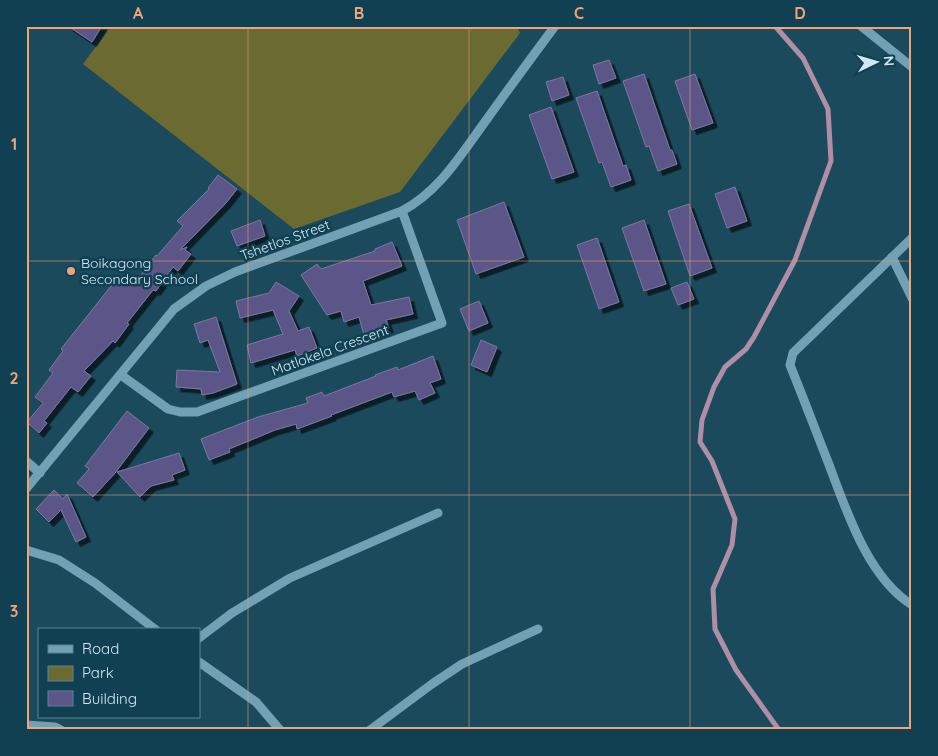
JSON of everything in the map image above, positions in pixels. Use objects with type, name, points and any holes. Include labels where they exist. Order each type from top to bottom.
[{"type":"street","name":"Tshetlos Street","points":[[26,489],[121,376],[174,309],[206,286],[235,272],[402,211],[416,204],[429,193],[450,170],[555,26]]},
{"type":"street","points":[[861,26],[912,67]]},
{"type":"street","name":"Matlokela Crescent","points":[[121,376],[168,409],[180,412],[196,412],[442,323],[402,211]]},
{"type":"street","points":[[912,238],[793,353],[790,365],[850,521],[877,570],[904,600],[912,605]]},
{"type":"street","points":[[892,258],[912,298]]},
{"type":"street","points":[[26,461],[40,473]]},
{"type":"street","points":[[200,637],[232,613],[290,578],[438,513]]},
{"type":"street","points":[[26,550],[58,560],[95,583],[153,628]]},
{"type":"street","points":[[370,730],[462,664],[538,629]]},
{"type":"street","points":[[200,663],[256,702],[280,730]]},
{"type":"street","points":[[26,725],[55,727],[61,730]]},
{"type":"green space","points":[[111,26],[517,26],[520,33],[400,192],[294,229],[83,64]]},
{"type":"building","points":[[68,26],[102,26],[92,42]]},
{"type":"building","points":[[609,60],[616,78],[599,84],[593,65]]},
{"type":"building","points":[[644,74],[670,150],[672,150],[677,164],[658,171],[649,146],[646,147],[623,81]]},
{"type":"building","points":[[695,74],[713,123],[692,130],[675,81]]},
{"type":"building","points":[[563,77],[569,95],[552,101],[546,82]]},
{"type":"building","points":[[597,91],[623,166],[626,165],[631,180],[611,187],[602,162],[599,163],[576,98]]},
{"type":"building","points":[[551,107],[574,172],[552,179],[529,115]]},
{"type":"building","points":[[218,175],[237,189],[226,203],[180,250],[187,247],[185,250],[191,254],[178,271],[173,267],[156,291],[153,290],[127,323],[129,324],[115,343],[113,341],[84,371],[91,376],[78,392],[71,387],[44,421],[47,423],[39,433],[27,422],[43,403],[35,397],[53,373],[49,370],[63,351],[61,349],[119,276],[127,282],[130,278],[137,283],[137,280],[156,255],[183,226],[177,221],[209,189]]},
{"type":"building","points":[[735,187],[747,221],[727,228],[715,194]]},
{"type":"building","points":[[504,202],[524,257],[476,274],[457,220]]},
{"type":"building","points":[[689,204],[712,268],[690,276],[668,211]]},
{"type":"building","points":[[260,220],[265,236],[237,246],[231,231]]},
{"type":"building","points":[[644,220],[666,284],[644,291],[622,228]]},
{"type":"building","points":[[597,238],[619,302],[599,309],[577,245]]},
{"type":"building","points":[[392,242],[402,266],[363,281],[371,305],[409,297],[413,314],[386,320],[389,328],[364,335],[359,317],[344,322],[341,311],[327,315],[301,275],[317,264],[321,269],[375,251],[375,249]]},
{"type":"building","points":[[276,282],[299,296],[289,311],[298,331],[309,327],[317,348],[297,356],[295,350],[251,363],[247,345],[283,334],[273,310],[240,318],[236,301],[269,293]]},
{"type":"building","points":[[687,282],[694,299],[678,305],[671,288]]},
{"type":"building","points":[[479,301],[488,323],[469,331],[460,309]]},
{"type":"building","points":[[216,317],[237,384],[202,395],[201,389],[176,387],[177,370],[220,372],[208,340],[200,343],[194,324]]},
{"type":"building","points":[[481,340],[497,347],[487,372],[471,365]]},
{"type":"building","points":[[433,356],[441,379],[430,383],[435,393],[419,400],[415,391],[394,397],[392,392],[297,429],[296,424],[275,430],[229,449],[230,452],[209,460],[201,439],[258,417],[308,403],[306,398],[322,392],[324,396],[375,375],[397,367],[398,370]]},
{"type":"building","points":[[127,411],[149,428],[115,473],[93,497],[77,483],[89,469],[85,466]]},
{"type":"building","points":[[179,453],[185,470],[172,475],[174,480],[151,486],[140,497],[117,472]]},
{"type":"building","points":[[54,490],[63,499],[67,494],[86,537],[76,542],[61,510],[49,522],[36,509]]},
{"type":"waterway","points":[[775,26],[803,58],[828,109],[831,161],[795,260],[754,337],[746,349],[725,367],[714,387],[702,420],[700,442],[712,461],[735,519],[732,545],[713,589],[715,629],[736,670],[779,730]]},
{"type":"place","name":"Boikagong Secondary School","points":[[71,271]]}]
